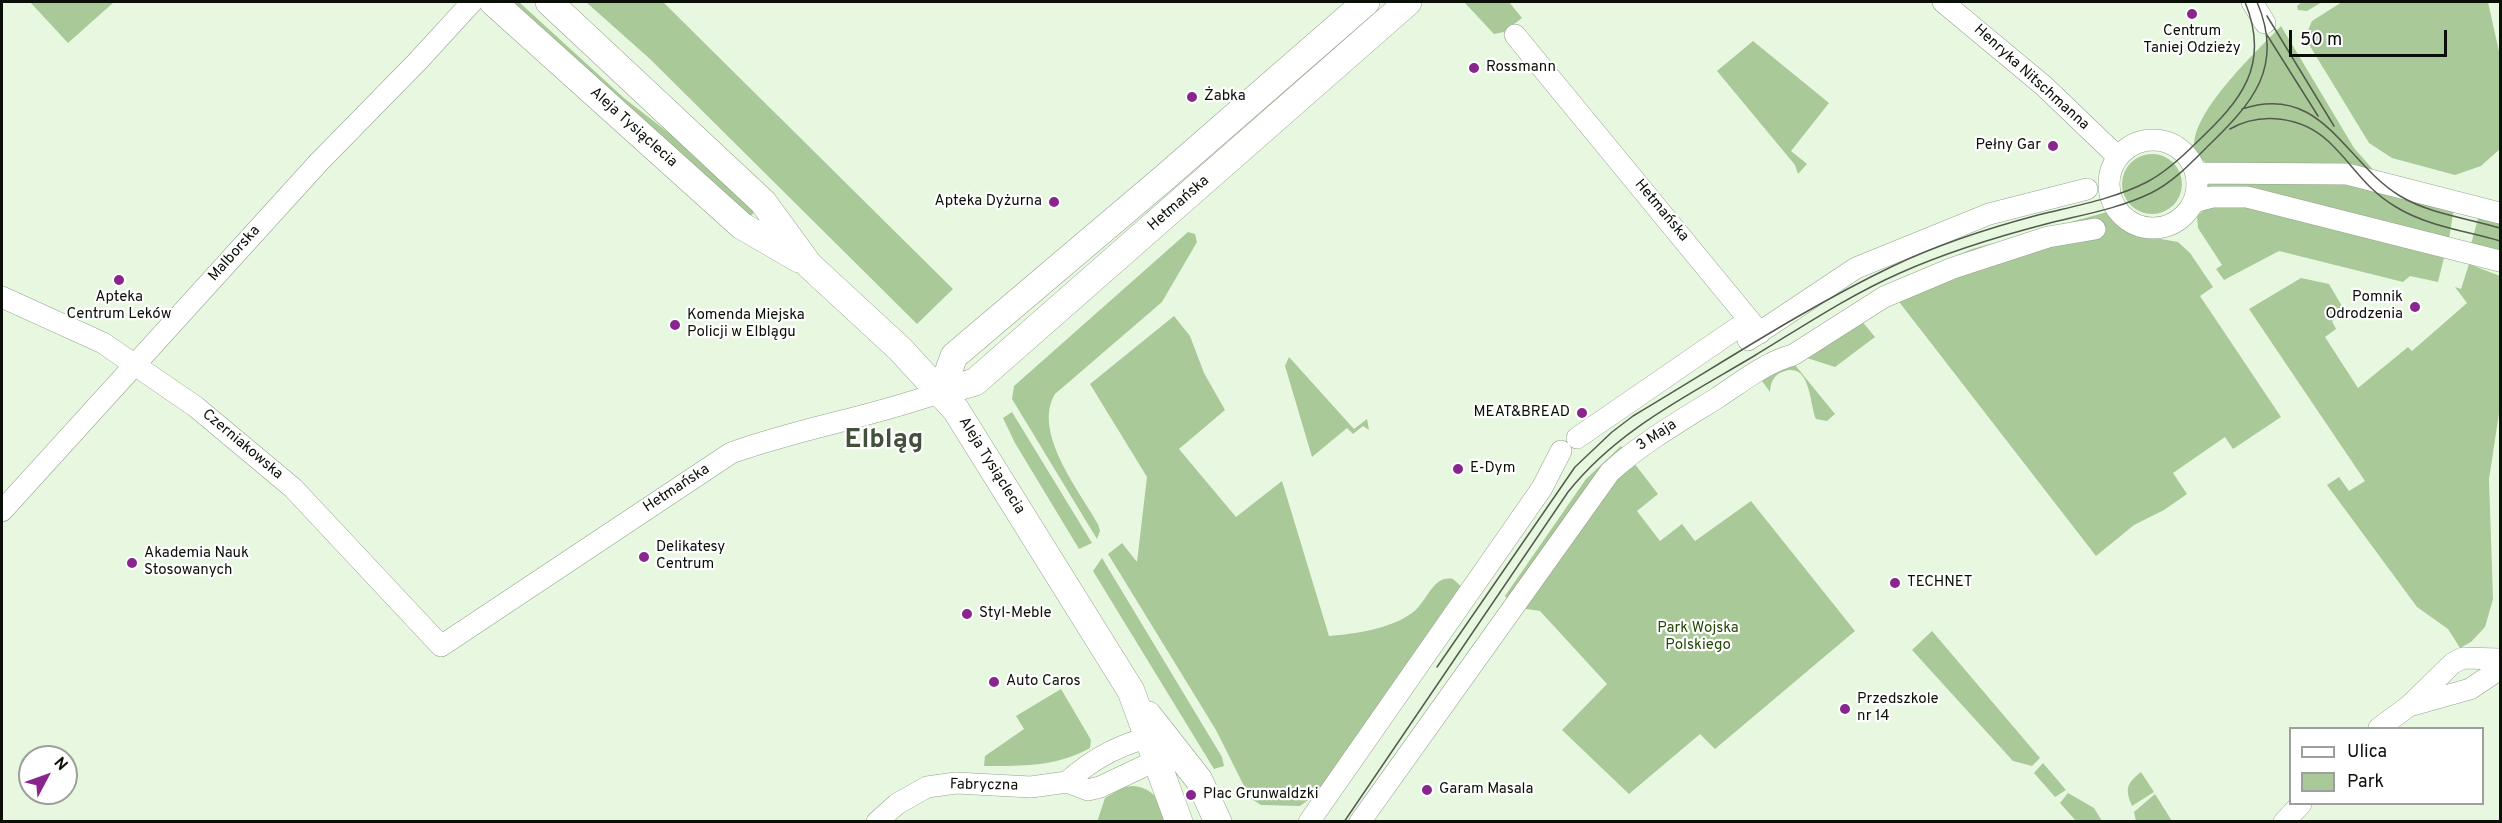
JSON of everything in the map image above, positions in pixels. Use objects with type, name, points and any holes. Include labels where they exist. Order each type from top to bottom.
[{"type":"main road","name":"Aleja Tysiąclecia","points":[[493,2],[742,226],[809,265]]},
{"type":"main road","name":"Aleja Tysiąclecia","points":[[549,2],[763,202],[809,265],[900,349],[941,392],[970,432],[1135,697],[1156,744],[1179,822]]},
{"type":"main road","name":"Hetmańska","points":[[941,392],[954,356],[1164,178],[1366,2]]},
{"type":"main road","name":"Hetmańska","points":[[941,392],[975,382],[1408,2]]},
{"type":"main road","name":"Aleja Tysiąclecia","points":[[1156,744],[1199,780],[1218,822]]},
{"type":"street","name":"Malborska","points":[[2,510],[319,162],[472,2]]},
{"type":"street","name":"Henryka Nitschmanna","points":[[1943,2],[2044,86],[2118,157]]},
{"type":"street","points":[[2252,2],[2265,24]]},
{"type":"street","name":"Hetmańska","points":[[1515,35],[1748,334]]},
{"type":"street","points":[[2156,140],[2170,143],[2185,153],[2196,173],[2197,188],[2193,202],[2180,219],[2167,226],[2152,228],[2131,221],[2115,206],[2111,195],[2109,182],[2118,157],[2128,147],[2142,141],[2156,140]]},
{"type":"street","points":[[2196,173],[2347,174],[2500,213]]},
{"type":"street","points":[[1577,438],[1856,268],[1989,214],[2087,189]]},
{"type":"street","points":[[2464,202],[2484,202],[2500,195]]},
{"type":"street","points":[[2193,202],[2212,197],[2247,197],[2500,261]]},
{"type":"street","name":"3 Maja","points":[[1360,822],[1610,472],[1628,455],[1752,375],[1783,357],[1793,355],[1884,297],[1953,268],[2048,237],[2095,229]]},
{"type":"street","name":"Czerniakowska","points":[[2,297],[103,344],[196,407],[293,488],[441,646]]},
{"type":"street","name":"Hetmańska","points":[[441,646],[731,453],[895,409],[941,392]]},
{"type":"street","points":[[1309,822],[1542,488],[1561,451]]},
{"type":"street","points":[[2382,727],[2409,706],[2453,663],[2463,658],[2500,659]]},
{"type":"street","points":[[2409,706],[2470,689],[2500,669]]},
{"type":"street","name":"Fabryczna","points":[[877,822],[897,804],[927,787],[956,783],[1031,787],[1066,782],[1080,770],[1134,739],[1156,744]]},
{"type":"street","points":[[2284,822],[2300,805]]},
{"type":"green space","points":[[30,2],[114,2],[68,43]]},
{"type":"green space","points":[[511,2],[519,2],[624,98],[692,151],[754,211],[753,214],[750,216]]},
{"type":"green space","points":[[586,2],[663,2],[953,289],[917,324],[650,59]]},
{"type":"green space","points":[[1464,2],[1509,2],[1522,18],[1504,32],[1494,34]]},
{"type":"green space","points":[[2302,2],[2322,2],[2307,11],[2298,10],[2297,6]]},
{"type":"green space","points":[[2342,2],[2488,2],[2500,56],[2500,149],[2481,166],[2455,175],[2392,158],[2369,143],[2305,38],[2312,21]]},
{"type":"green space","points":[[2281,26],[2354,148],[2377,174],[2206,163],[2196,153],[2195,139],[2200,122],[2211,104],[2241,67]]},
{"type":"green space","points":[[1753,41],[1829,103],[1791,151],[1807,164],[1798,174],[1795,165],[1717,71]]},
{"type":"green space","points":[[2152,154],[2173,163],[2182,184],[2173,205],[2152,214],[2131,205],[2122,184],[2131,163]]},
{"type":"green space","points":[[2206,182],[2349,182],[2454,208],[2449,239],[2208,188]]},
{"type":"green space","points":[[2242,205],[2444,258],[2438,282],[2410,276],[2403,282],[2279,251],[2224,280],[2216,269],[2222,265],[2198,228],[2197,216],[2208,206]]},
{"type":"green space","points":[[2107,212],[2117,225],[2133,234],[2178,242],[2190,253],[2213,287],[2200,296],[2281,417],[2233,449],[2225,437],[2173,473],[2187,494],[2164,510],[2134,525],[2096,556],[1886,285],[1972,249]]},
{"type":"green space","points":[[2479,215],[2500,220],[2500,252],[2471,244]]},
{"type":"green space","points":[[1188,232],[1195,234],[1197,242],[1162,302],[1055,394],[1049,409],[1049,426],[1053,443],[1070,478],[1098,524],[1100,531],[1097,539],[1012,399],[1014,386]]},
{"type":"green space","points":[[2469,264],[2500,276],[2500,407],[2489,479],[2493,599],[2485,627],[2471,642],[2460,648],[2448,629],[2417,607],[2327,485],[2339,477],[2349,491],[2365,481],[2249,309],[2301,278],[2329,284],[2346,313],[2332,321],[2336,329],[2325,337],[2358,388],[2408,347],[2412,351],[2467,303],[2455,287],[2461,289]]},
{"type":"green space","points":[[1174,316],[1190,336],[1204,373],[1225,410],[1179,449],[1236,517],[1282,481],[1329,636],[1372,630],[1393,623],[1417,609],[1440,581],[1453,579],[1463,588],[1319,792],[1300,806],[1261,805],[1250,798],[1216,730],[1108,554],[1122,543],[1137,562],[1147,477],[1090,384]]},
{"type":"green space","points":[[1860,319],[1875,337],[1835,367],[1807,358]]},
{"type":"green space","points":[[1289,357],[1354,429],[1367,419],[1369,430],[1363,426],[1353,434],[1347,428],[1312,457],[1285,366]]},
{"type":"green space","points":[[1795,365],[1835,414],[1827,421],[1816,419],[1807,385],[1799,372],[1792,370],[1779,373],[1773,380],[1770,392],[1759,377]]},
{"type":"green space","points":[[1012,412],[1092,543],[1079,549],[1015,443],[1003,418]]},
{"type":"green space","name":"Park Wojska Polskiego","points":[[1621,446],[1658,494],[1637,511],[1660,541],[1682,524],[1695,541],[1751,501],[1855,631],[1715,749],[1700,734],[1629,794],[1562,730],[1607,684],[1540,611],[1513,607],[1505,596],[1586,479]]},
{"type":"green space","points":[[1102,558],[1222,757],[1224,766],[1214,769],[1093,571]]},
{"type":"green space","points":[[1932,631],[2040,758],[2032,766],[2013,761],[1912,650]]},
{"type":"green space","points":[[1061,689],[1091,740],[1090,748],[1052,762],[984,766],[985,756],[1024,729],[1016,716]]},
{"type":"green space","points":[[2043,763],[2066,790],[2055,797],[2034,773]]},
{"type":"green space","points":[[2141,772],[2154,792],[2132,806],[2128,787]]},
{"type":"green space","points":[[1124,787],[1141,787],[1152,793],[1160,803],[1168,822],[1097,822],[1105,798]]},
{"type":"green space","points":[[2068,793],[2094,808],[2102,821],[2076,821],[2060,803]]},
{"type":"green space","points":[[2155,794],[2172,821],[2136,821],[2134,812]]},
{"type":"tram line","points":[[1437,667],[1575,467],[1612,432],[1633,416],[1794,319],[1893,266],[1983,231],[2121,193],[2161,174],[2185,154],[2226,112],[2238,97],[2247,80],[2253,63],[2255,45],[2252,24],[2245,2]]},
{"type":"tram line","points":[[1344,822],[1568,492],[1608,450],[1679,400],[1825,312],[1881,282],[1936,258],[2027,229],[2126,203],[2167,184],[2238,115],[2259,83],[2265,65],[2267,46],[2265,25],[2257,2]]},
{"type":"tram line","points":[[2267,16],[2334,126]]},
{"type":"tram line","points":[[2267,35],[2318,116]]},
{"type":"tram line","points":[[2242,109],[2269,104],[2293,106],[2312,116],[2330,130],[2380,181],[2400,196],[2436,211],[2500,228]]},
{"type":"tram line","points":[[2230,129],[2242,123],[2268,119],[2281,119],[2306,126],[2328,141],[2375,192],[2396,207],[2421,219],[2500,241]]},
{"type":"place","name":"Centrum Taniej Odzieży","points":[[2192,14]]},
{"type":"place","name":"Rossmann","points":[[1474,68]]},
{"type":"place","name":"Żabka","points":[[1192,97]]},
{"type":"place","name":"Pełny Gar","points":[[2053,146]]},
{"type":"place","name":"Apteka Dyżurna","points":[[1054,202]]},
{"type":"place","name":"Apteka Centrum Leków","points":[[119,280]]},
{"type":"place","name":"Pomnik Odrodzenia","points":[[2415,307]]},
{"type":"place","name":"Komenda Miejska Policji w Elblągu","points":[[675,325]]},
{"type":"place","name":"MEAT&BREAD","points":[[1582,413]]},
{"type":"place","name":"E-Dym","points":[[1458,469]]},
{"type":"place","name":"Delikatesy Centrum","points":[[644,557]]},
{"type":"place","name":"Akademia Nauk Stosowanych","points":[[132,563]]},
{"type":"place","name":"TECHNET","points":[[1895,583]]},
{"type":"place","name":"Styl-Meble","points":[[967,614]]},
{"type":"place","name":"Auto Caros","points":[[994,682]]},
{"type":"place","name":"Przedszkole nr 14","points":[[1845,709]]},
{"type":"place","name":"Garam Masala","points":[[1427,790]]},
{"type":"place","name":"Plac Grunwaldzki","points":[[1191,795]]},
{"type":"district","name":"Elbląg","points":[[884,442]]}]
